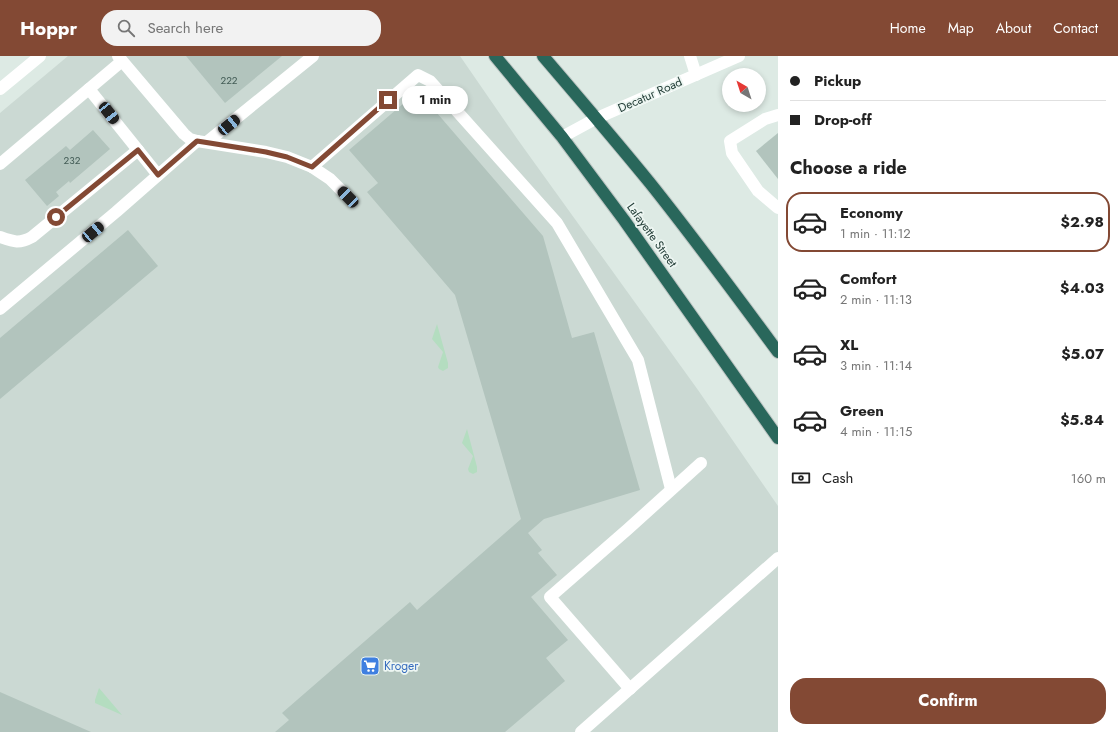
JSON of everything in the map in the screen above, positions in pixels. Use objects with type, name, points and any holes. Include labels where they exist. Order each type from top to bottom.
[{"type":"highway","name":"Lafayette Street","points":[[495,56],[562,137],[624,220],[778,438]]},
{"type":"highway","points":[[542,56],[597,118],[650,184],[778,352]]},
{"type":"street","points":[[0,89],[40,56]]},
{"type":"street","points":[[0,309],[158,175],[313,56]]},
{"type":"street","points":[[690,56],[696,75]]},
{"type":"street","name":"Decatur Road","points":[[562,137],[597,118],[739,56]]},
{"type":"street","points":[[0,164],[89,89],[120,59],[184,134],[190,139],[287,157],[312,167],[330,179],[348,197]]},
{"type":"street","points":[[312,167],[418,75],[430,81],[557,223],[638,360],[671,489]]},
{"type":"street","points":[[89,89],[158,175]]},
{"type":"street","points":[[778,115],[765,119],[730,140],[732,153],[758,191],[778,208]]},
{"type":"street","points":[[0,237],[14,242],[24,242],[32,237],[138,150]]},
{"type":"street","points":[[630,689],[550,597],[702,462]]},
{"type":"street","points":[[581,732],[778,558]]},
{"type":"shaded area","points":[[68,56],[460,56],[518,140],[698,390],[778,506],[778,732],[0,732],[0,113]]},
{"type":"green space","points":[[437,324],[448,363],[448,368],[443,371],[438,367],[443,352],[432,339]]},
{"type":"green space","points":[[467,429],[477,467],[477,472],[473,474],[469,472],[468,469],[473,456],[462,443]]},
{"type":"green space","points":[[99,688],[122,715],[95,703]]},
{"type":"building","points":[[186,56],[282,56],[225,103]]},
{"type":"building","points":[[418,91],[543,236],[572,338],[594,332],[640,490],[544,519],[528,533],[542,550],[538,553],[557,575],[531,597],[568,640],[546,658],[565,681],[505,732],[275,732],[289,720],[282,713],[410,602],[417,610],[521,519],[455,295],[367,192],[378,183],[349,150]]},
{"type":"building","points":[[93,130],[110,149],[70,183],[69,181],[56,192],[59,196],[47,206],[25,180],[66,146],[70,150]]},
{"type":"building","points":[[778,133],[778,179],[756,151]]},
{"type":"building","points":[[128,230],[158,266],[0,399],[0,338]]},
{"type":"building","points":[[0,692],[91,732],[0,732]]},
{"type":"place","name":"Kroger","points":[[370,666]]},
{"type":"route","points":[[56,217],[138,150],[158,175],[197,141],[266,152],[287,157],[312,167],[388,100]]}]
